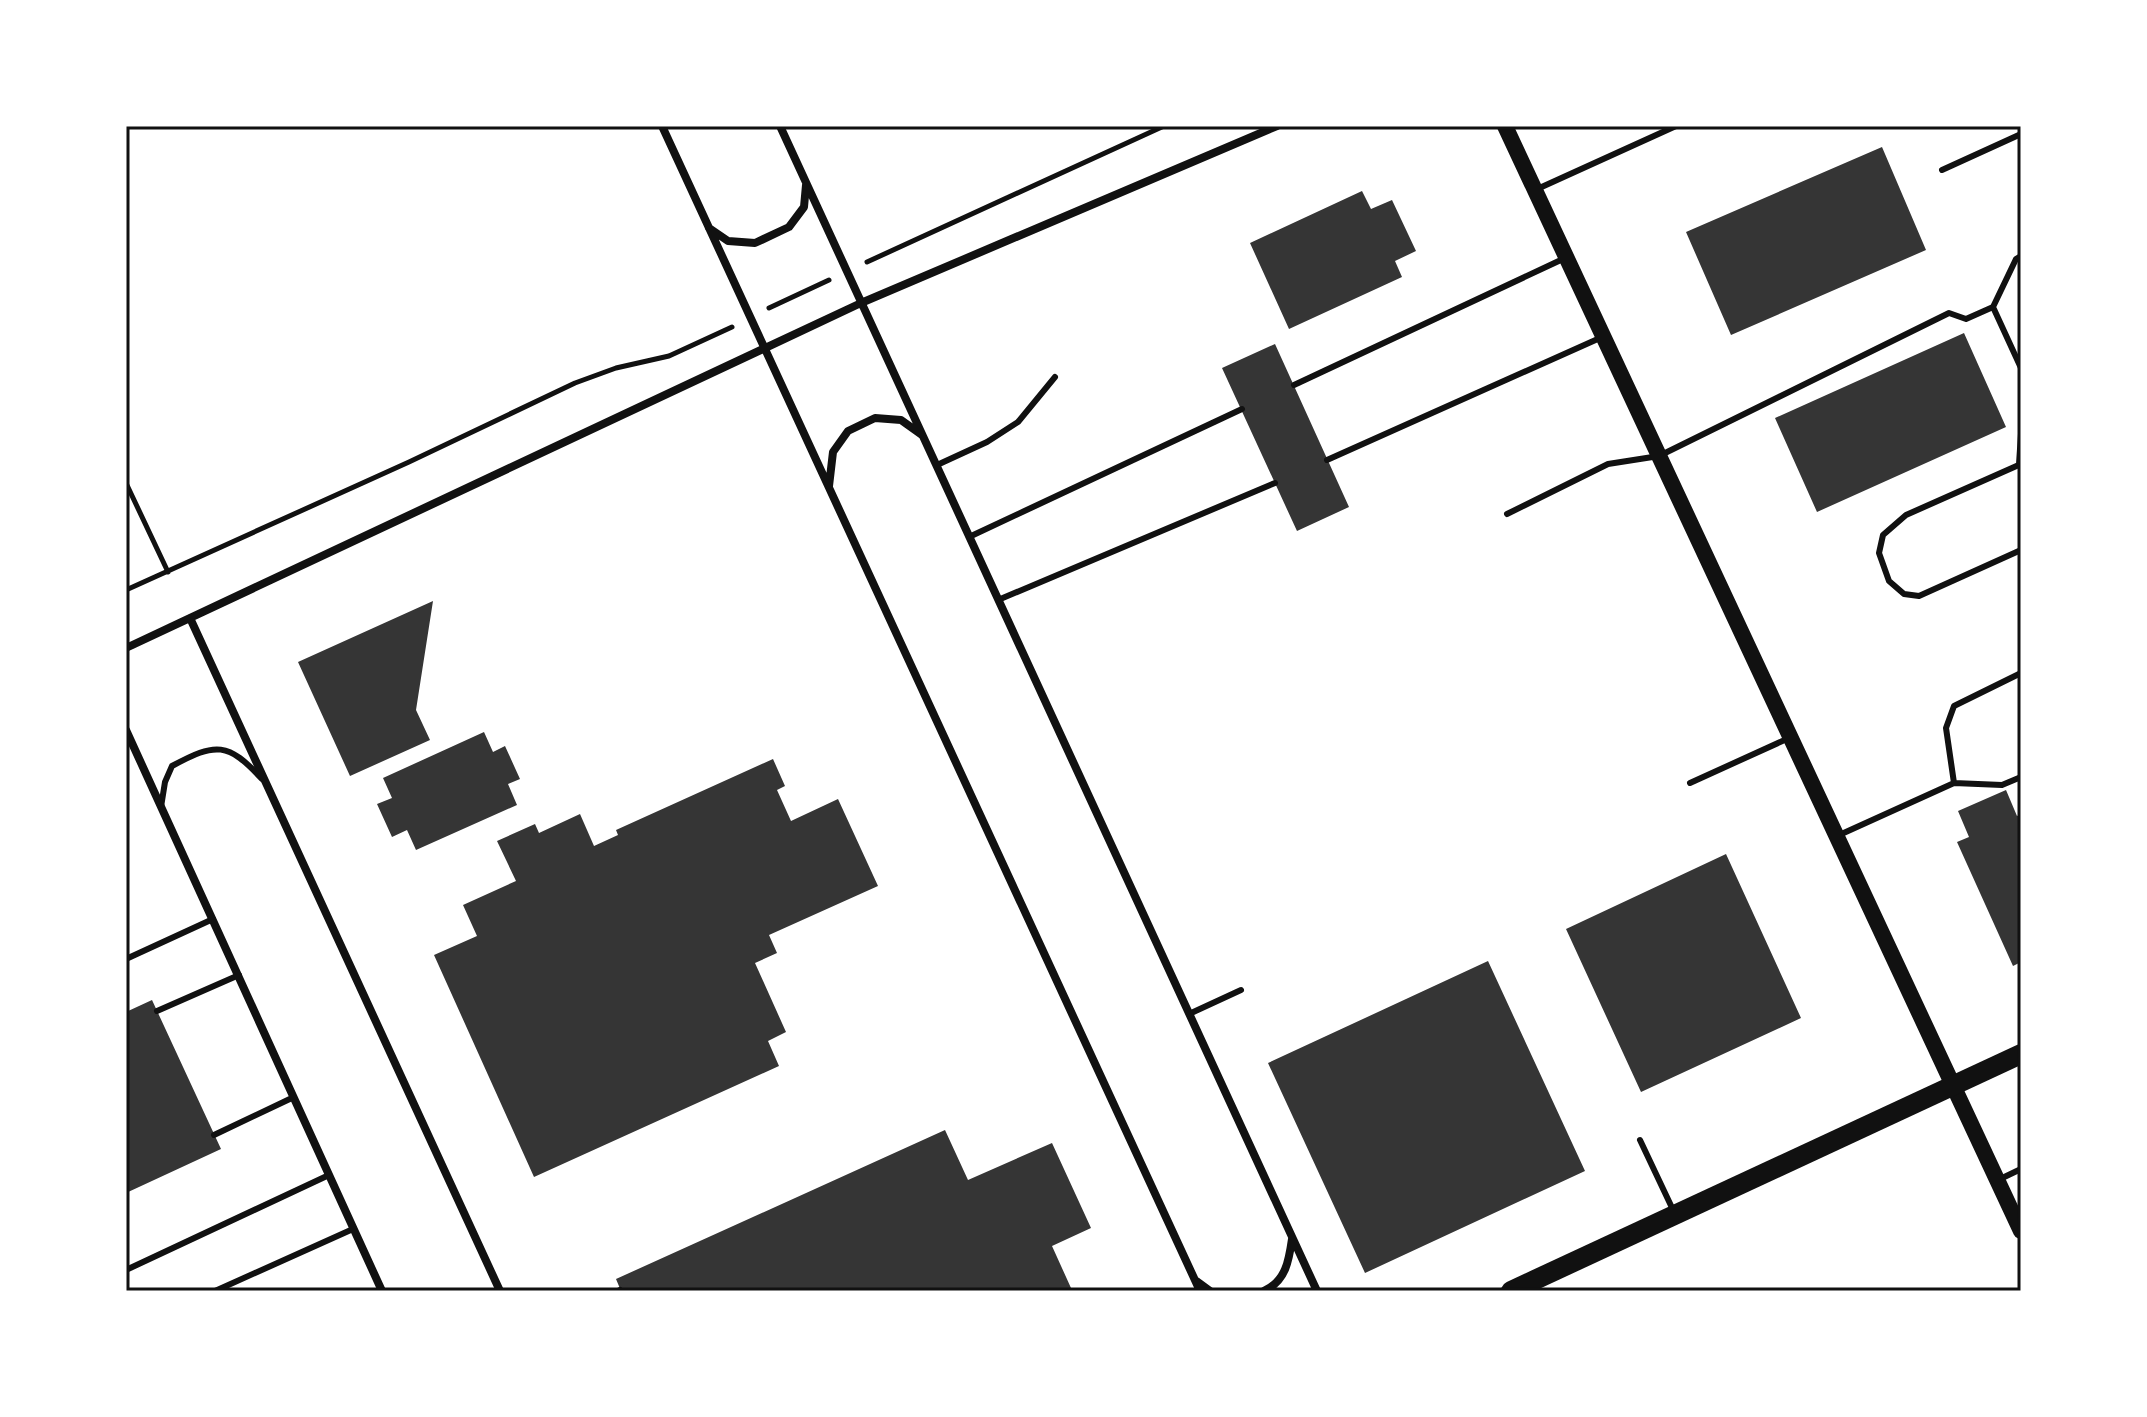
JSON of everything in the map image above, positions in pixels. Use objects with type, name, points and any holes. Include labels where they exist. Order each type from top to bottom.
[{"type":"main road","points":[[1505,126],[2021,1231]]},
{"type":"main road","points":[[1511,1291],[2021,1054]]},
{"type":"street","points":[[662,126],[1200,1291]]},
{"type":"street","points":[[780,126],[1317,1291]]},
{"type":"street","points":[[126,648],[861,303],[1277,126]]},
{"type":"street","points":[[708,227],[728,241],[755,243],[766,238],[789,227],[804,207],[806,182]]},
{"type":"street","points":[[829,489],[833,452],[848,431],[875,418],[901,420],[923,435]]},
{"type":"street","points":[[190,618],[500,1291]]},
{"type":"street","points":[[126,730],[382,1291]]},
{"type":"street","points":[[1264,1291],[1273,1287],[1288,1266],[1292,1237]]},
{"type":"street","points":[[1195,1280],[1210,1291]]},
{"type":"lane","points":[[1535,190],[1676,126]]},
{"type":"lane","points":[[1942,170],[2021,134]]},
{"type":"lane","points":[[1507,514],[1608,464],[1659,456],[1949,313],[1966,319],[1993,307],[2016,259],[2021,256]]},
{"type":"lane","points":[[1294,385],[1567,258]]},
{"type":"lane","points":[[1993,307],[2021,368]]},
{"type":"lane","points":[[1327,460],[1603,336]]},
{"type":"lane","points":[[937,465],[987,442],[1018,422],[1055,377]]},
{"type":"lane","points":[[969,537],[1242,409]]},
{"type":"lane","points":[[2021,434],[2020,464],[1906,515],[1883,535],[1879,553],[1889,581],[1904,594],[1919,596],[2021,550]]},
{"type":"lane","points":[[998,600],[1275,483]]},
{"type":"lane","points":[[1954,783],[1946,728],[1954,706],[2021,673]]},
{"type":"lane","points":[[1690,783],[1791,737]]},
{"type":"lane","points":[[161,807],[165,782],[172,766],[207,750],[225,749],[242,757],[264,782]]},
{"type":"lane","points":[[1837,836],[1954,783],[2002,785],[2021,777]]},
{"type":"lane","points":[[126,959],[213,919]]},
{"type":"lane","points":[[157,1011],[239,975]]},
{"type":"lane","points":[[1189,1014],[1241,990]]},
{"type":"lane","points":[[214,1135],[294,1097]]},
{"type":"lane","points":[[1640,1140],[1676,1215]]},
{"type":"lane","points":[[1998,1180],[2021,1169]]},
{"type":"lane","points":[[126,1270],[329,1175]]},
{"type":"lane","points":[[215,1291],[353,1229]]},
{"type":"path","points":[[126,590],[575,383],[616,368],[669,356],[708,339],[847,271],[1164,126]]},
{"type":"path","points":[[126,483],[168,572]]},
{"type":"building","points":[[1882,147],[1926,250],[1731,335],[1686,232]]},
{"type":"building","points":[[1362,191],[1371,209],[1392,200],[1416,251],[1395,261],[1402,277],[1289,329],[1250,243]]},
{"type":"building","points":[[1964,333],[2006,427],[1817,512],[1775,418]]},
{"type":"building","points":[[1275,344],[1349,507],[1297,531],[1222,368]]},
{"type":"building","points":[[433,601],[416,710],[430,740],[350,776],[298,662]]},
{"type":"building","points":[[484,732],[493,752],[505,746],[520,779],[508,784],[517,805],[416,850],[407,830],[392,837],[377,804],[392,798],[383,778]]},
{"type":"building","points":[[773,759],[785,786],[777,790],[791,821],[838,799],[878,886],[769,935],[777,953],[755,963],[786,1032],[768,1041],[779,1066],[534,1177],[434,955],[477,936],[463,905],[516,881],[497,841],[535,824],[539,833],[580,814],[594,846],[618,835],[616,830]]},
{"type":"building","points":[[2006,790],[2017,816],[2021,814],[2021,962],[2013,966],[1957,842],[1969,837],[1958,811]]},
{"type":"building","points":[[1726,854],[1801,1018],[1641,1092],[1566,929]]},
{"type":"building","points":[[1488,961],[1585,1171],[1365,1273],[1268,1063]]},
{"type":"building","points":[[152,1000],[221,1149],[126,1193],[126,1012]]},
{"type":"building","points":[[945,1130],[968,1180],[1052,1143],[1091,1228],[1052,1246],[1071,1288],[1063,1291],[621,1291],[616,1279]]}]
